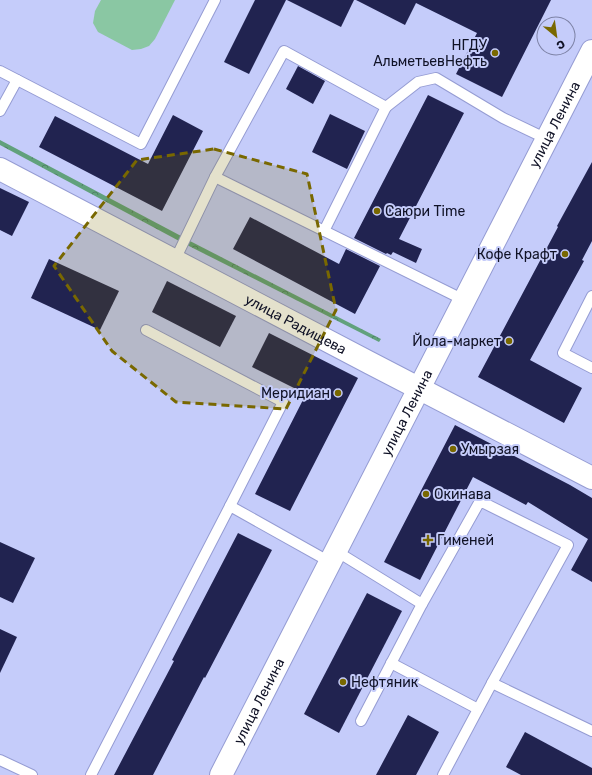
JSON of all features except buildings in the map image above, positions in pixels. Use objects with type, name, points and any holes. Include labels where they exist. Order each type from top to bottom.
[{"type":"main road","name":"улица Ленина","points":[[221,775],[592,50]]},
{"type":"main road","name":"улица Радищева","points":[[0,169],[592,478]]},
{"type":"lane","points":[[0,71],[141,144],[215,0]]},
{"type":"lane","points":[[175,260],[215,177],[284,51],[386,107]]},
{"type":"lane","points":[[324,231],[386,107],[418,82],[436,78],[503,118],[547,139]]},
{"type":"lane","points":[[0,111],[17,80]]},
{"type":"lane","points":[[215,177],[464,300]]},
{"type":"lane","points":[[592,296],[563,353],[592,368]]},
{"type":"lane","points":[[91,775],[282,402],[146,330]]},
{"type":"lane","points":[[361,721],[422,604],[480,501],[568,545],[443,775]]},
{"type":"lane","points":[[230,506],[333,556],[422,604]]},
{"type":"lane","points":[[392,662],[478,709]]},
{"type":"lane","points":[[492,683],[592,731]]},
{"type":"lane","points":[[0,760],[32,775]]},
{"type":"highlighted area","points":[[214,149],[307,174],[336,310],[286,409],[176,402],[112,351],[54,266],[137,160]]},
{"type":"green space","points":[[101,0],[175,0],[155,39],[149,46],[132,50],[98,32],[93,23],[95,11]]},
{"type":"green space","points":[[0,140],[183,237],[181,242],[0,145]]},
{"type":"green space","points":[[188,240],[381,339],[379,342],[185,244]]},
{"type":"place","name":"НГДУ АльметьевНефть","points":[[495,53]]},
{"type":"place","name":"Саюри Time","points":[[377,211]]},
{"type":"place","name":"Кофе Крафт","points":[[565,254]]},
{"type":"place","name":"Йола-маркет","points":[[509,341]]},
{"type":"place","name":"Меридиан","points":[[338,393]]},
{"type":"place","name":"Умырзая","points":[[453,449]]},
{"type":"place","name":"Окинава","points":[[426,494]]},
{"type":"place","name":"Гименей","points":[[428,540]]},
{"type":"place","name":"Нефтяник","points":[[343,682]]}]
